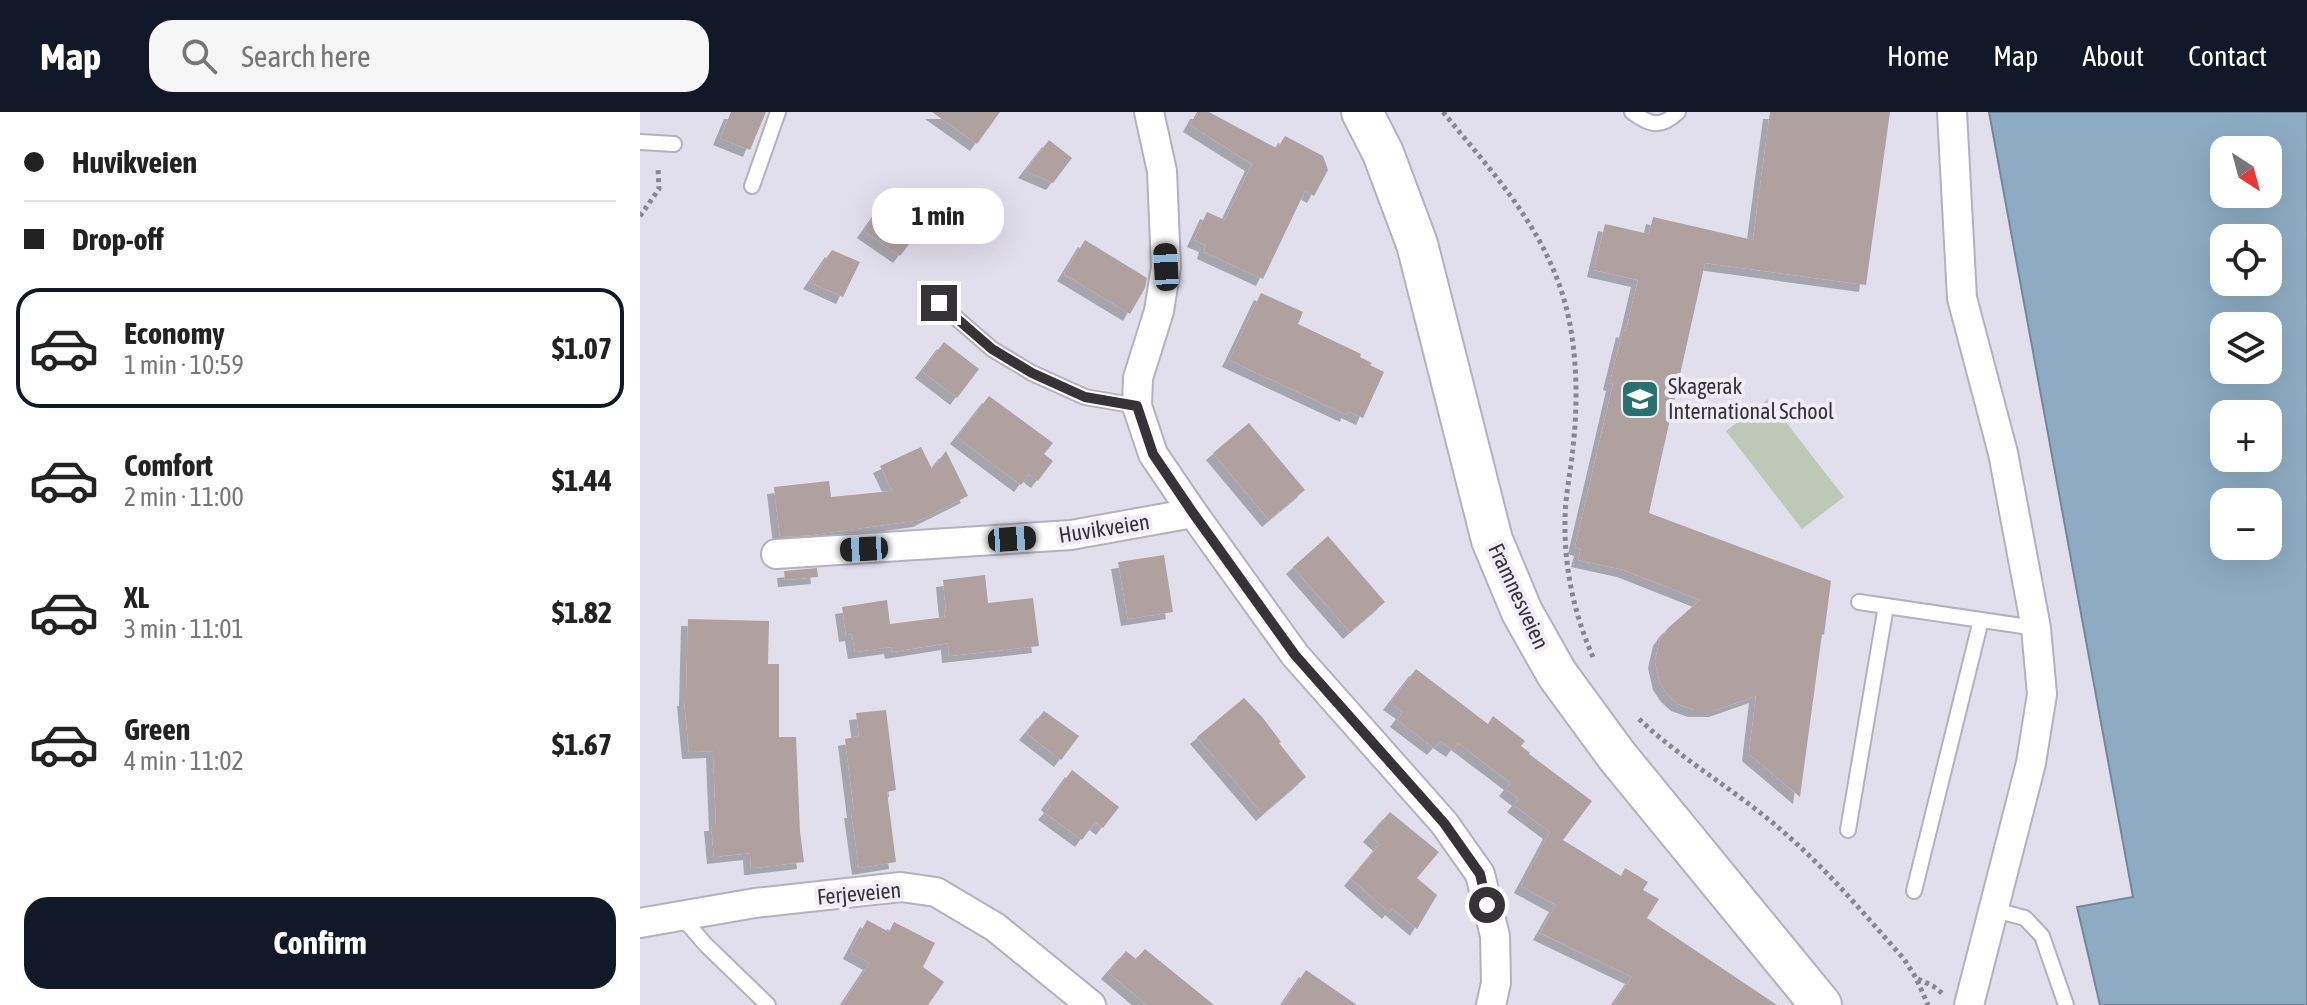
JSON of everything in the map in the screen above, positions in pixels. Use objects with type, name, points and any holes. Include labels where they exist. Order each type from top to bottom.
[{"type":"main road","name":"Framnesveien","points":[[1362,112],[1383,153],[1417,244],[1492,540],[1522,612],[1557,674],[1617,756],[1821,1005]]},
{"type":"street","points":[[1149,112],[1162,171],[1166,267],[1159,311],[1138,378],[1137,406],[1153,454],[1295,655],[1444,823],[1480,874],[1495,936],[1496,983],[1491,1005]]},
{"type":"street","points":[[1952,112],[1962,298],[2003,453],[2036,628],[2042,694],[2031,763],[1995,910],[1957,1000]]},
{"type":"street","name":"Huvikveien","points":[[776,554],[1071,535],[1193,513]]},
{"type":"street","name":"Ferjeveien","points":[[640,923],[755,903],[901,887],[936,892],[995,927],[1091,1005]]},
{"type":"lane","points":[[752,186],[778,112]]},
{"type":"lane","points":[[1632,112],[1644,121],[1657,124],[1669,121],[1678,112]]},
{"type":"lane","points":[[640,142],[674,144]]},
{"type":"lane","points":[[939,303],[992,349],[1032,373],[1085,397],[1137,406]]},
{"type":"lane","points":[[1859,602],[2036,628]]},
{"type":"lane","points":[[1848,830],[1886,606]]},
{"type":"lane","points":[[1914,891],[1981,620]]},
{"type":"lane","points":[[1995,910],[2025,918],[2042,936],[2066,1005]]},
{"type":"lane","points":[[681,916],[705,944],[768,1005]]},
{"type":"path","points":[[1443,112],[1514,199],[1539,239],[1562,295],[1575,369],[1574,444],[1565,520],[1568,579],[1581,630],[1599,669]]},
{"type":"path","points":[[640,216],[659,189],[657,143]]},
{"type":"path","points":[[1631,711],[1664,742],[1729,788],[1809,854],[1904,959],[1928,1005]]},
{"type":"path","points":[[1916,978],[1957,1000]]},
{"type":"green space","points":[[1768,399],[1844,497],[1802,529],[1726,431]]},
{"type":"water","points":[[1989,112],[2307,112],[2307,1005],[2100,1005],[2077,907],[2133,897]]},
{"type":"building","points":[[731,112],[766,112],[750,150],[720,138]]},
{"type":"building","points":[[932,112],[1000,112],[977,144]]},
{"type":"building","points":[[1197,112],[1209,112],[1276,148],[1285,136],[1323,156],[1328,170],[1314,196],[1305,191],[1263,279],[1204,252],[1206,245],[1194,240],[1207,212],[1225,220],[1252,164],[1190,125]]},
{"type":"building","points":[[1770,112],[1890,112],[1866,285],[1705,263],[1649,513],[1831,581],[1800,797],[1749,754],[1756,696],[1716,710],[1695,710],[1678,704],[1660,683],[1655,661],[1660,639],[1700,600],[1624,570],[1578,560],[1581,549],[1575,547],[1613,384],[1610,383],[1638,280],[1594,270],[1605,224],[1649,234],[1653,217],[1753,240]]},
{"type":"building","points":[[1049,140],[1072,158],[1053,183],[1025,171]]},
{"type":"building","points":[[892,191],[934,212],[900,256],[864,231]]},
{"type":"building","points":[[1085,240],[1147,278],[1145,288],[1130,314],[1064,274]]},
{"type":"building","points":[[832,250],[860,262],[843,297],[810,282]]},
{"type":"building","points":[[1261,293],[1303,312],[1298,324],[1361,354],[1360,357],[1372,363],[1370,365],[1384,372],[1363,418],[1348,411],[1347,415],[1229,360]]},
{"type":"building","points":[[944,342],[979,369],[957,398],[922,371]]},
{"type":"building","points":[[989,396],[1053,443],[1044,454],[1053,461],[1038,481],[1029,474],[1021,485],[957,437]]},
{"type":"building","points":[[1249,423],[1305,490],[1269,520],[1213,453]]},
{"type":"building","points":[[921,447],[932,469],[946,451],[968,496],[920,520],[780,537],[774,487],[829,481],[831,497],[892,491],[880,466]]},
{"type":"building","points":[[1328,536],[1385,602],[1350,632],[1293,567]]},
{"type":"building","points":[[1164,555],[1173,612],[1128,619],[1118,562]]},
{"type":"building","points":[[817,568],[818,577],[785,580],[784,571]]},
{"type":"building","points":[[985,575],[988,603],[1033,598],[1039,646],[949,656],[948,643],[892,652],[891,647],[855,652],[852,634],[846,635],[842,607],[887,600],[890,624],[945,617],[943,580]]},
{"type":"building","points":[[688,619],[769,621],[768,664],[779,664],[779,737],[796,737],[804,862],[751,868],[750,853],[714,857],[711,824],[716,824],[713,751],[689,752],[684,699]]},
{"type":"building","points":[[1416,669],[1488,724],[1493,716],[1525,741],[1521,746],[1529,754],[1592,801],[1563,840],[1621,876],[1625,868],[1648,882],[1643,890],[1659,899],[1647,918],[1777,1005],[1613,1005],[1632,977],[1540,933],[1556,905],[1521,886],[1550,832],[1514,805],[1519,799],[1506,789],[1511,783],[1458,743],[1453,750],[1440,741],[1434,748],[1397,720],[1403,712],[1390,703]]},
{"type":"building","points":[[1244,698],[1263,718],[1306,777],[1263,814],[1197,737]]},
{"type":"building","points":[[886,710],[896,790],[887,792],[896,862],[859,868],[845,739],[859,736],[856,713]]},
{"type":"building","points":[[1044,711],[1079,736],[1061,760],[1026,733]]},
{"type":"building","points":[[1072,770],[1119,807],[1103,828],[1095,822],[1082,840],[1045,813],[1051,806],[1048,803]]},
{"type":"building","points":[[1390,812],[1439,852],[1417,878],[1437,895],[1417,929],[1392,908],[1389,912],[1351,879],[1380,844],[1370,835]]},
{"type":"building","points":[[867,920],[889,932],[894,922],[935,943],[923,967],[944,982],[928,1005],[842,1005],[870,963],[850,952]]},
{"type":"building","points":[[1145,949],[1214,1005],[1147,1005],[1108,972],[1126,951],[1136,959]]},
{"type":"building","points":[[1306,970],[1357,1005],[1282,1005]]},
{"type":"place","name":"Skagerak International School","points":[[1640,399]]},
{"type":"route","points":[[939,303],[992,349],[1032,373],[1085,397],[1137,406],[1153,454],[1193,513],[1295,655],[1444,823],[1480,874],[1487,905]]}]
